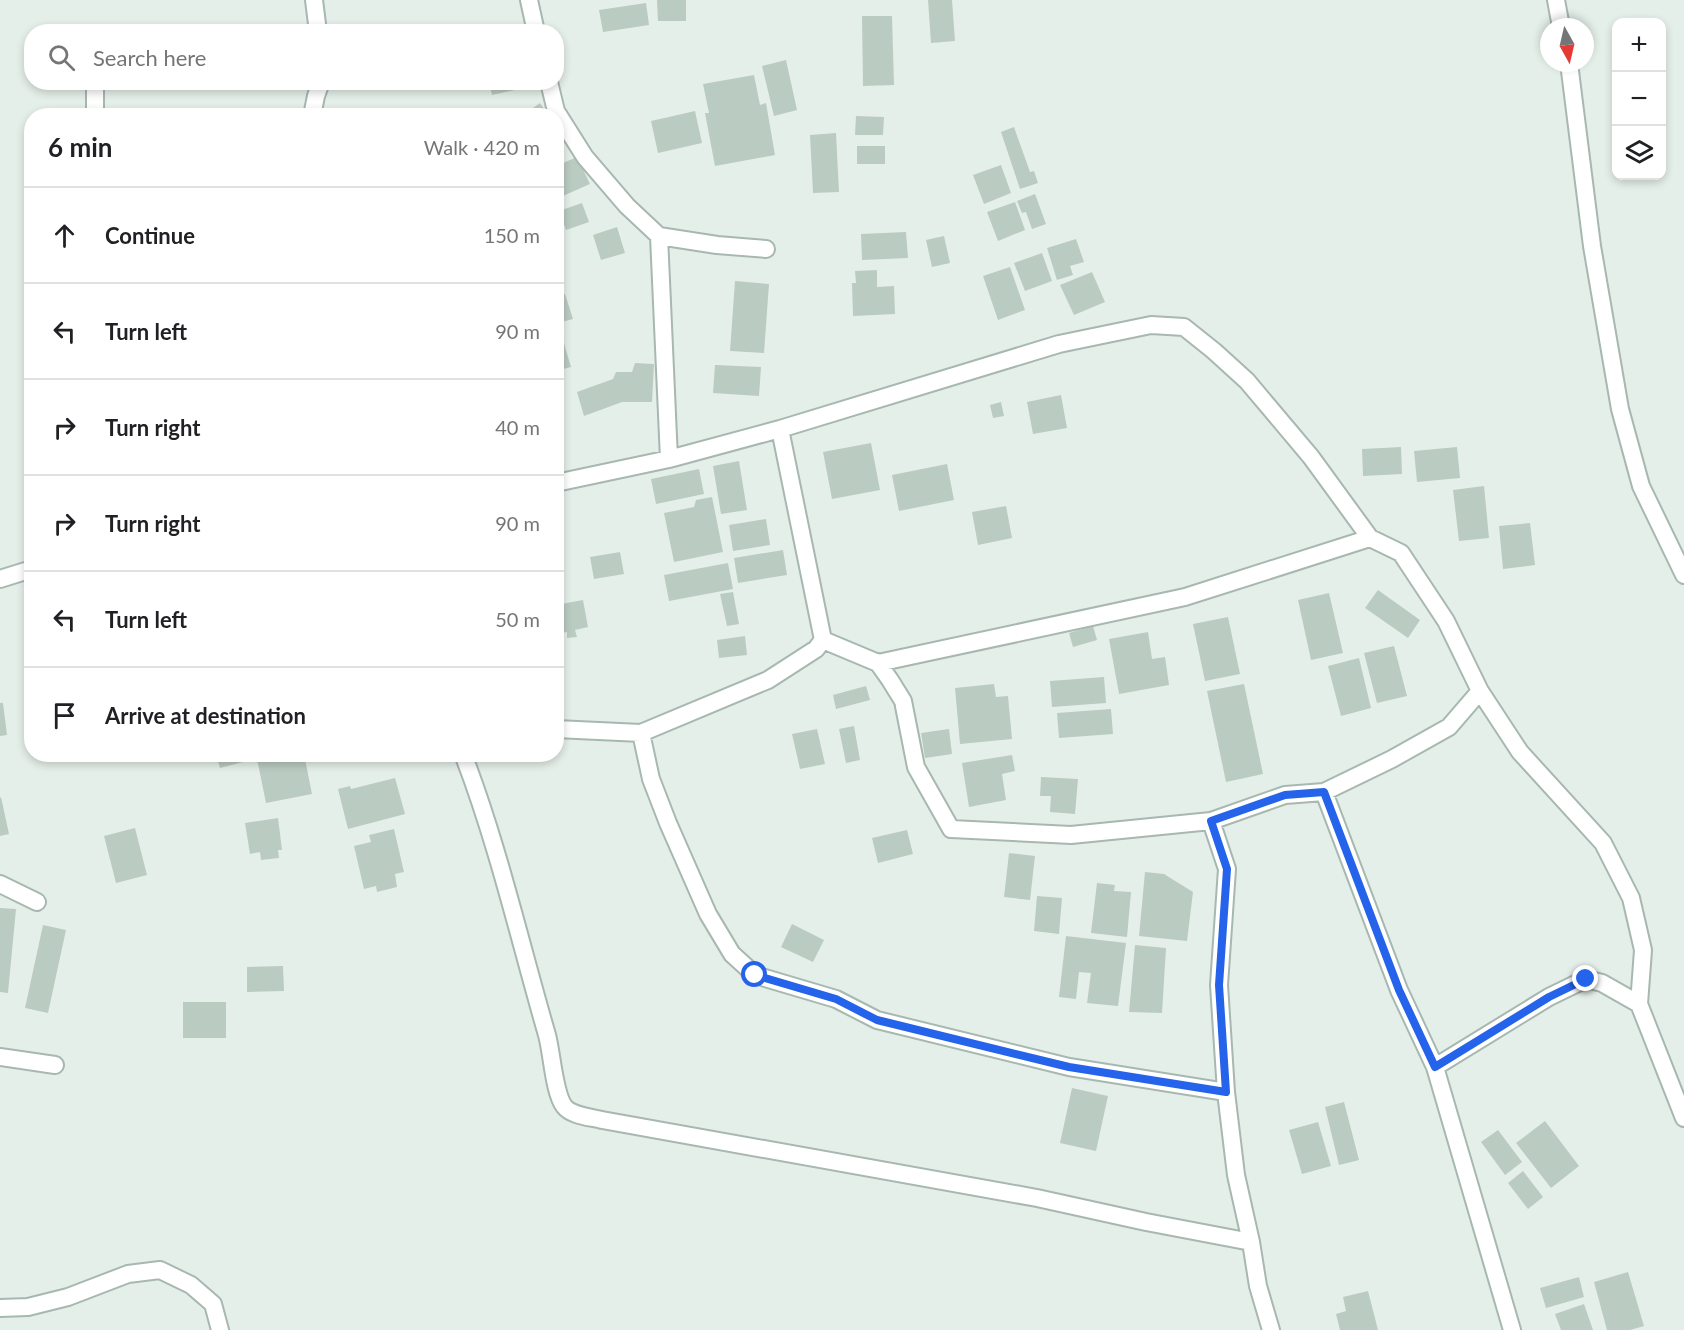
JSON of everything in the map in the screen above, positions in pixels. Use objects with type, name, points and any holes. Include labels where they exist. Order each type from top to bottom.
[{"type":"street","points":[[314,0],[317,24]]},
{"type":"street","points":[[529,0],[534,24]]},
{"type":"street","points":[[1556,0],[1559,18]]},
{"type":"street","points":[[1570,72],[1592,246],[1620,409],[1641,486],[1684,575]]},
{"type":"street","points":[[94,90],[95,108]]},
{"type":"street","points":[[314,108],[318,90]]},
{"type":"street","points":[[551,90],[555,108]]},
{"type":"street","points":[[564,124],[585,157],[627,206],[659,236],[717,245],[766,249]]},
{"type":"street","points":[[659,236],[669,459]]},
{"type":"street","points":[[564,481],[669,459],[780,429],[1059,344],[1151,325],[1184,327],[1246,381],[1311,457],[1370,538],[1401,554],[1446,621],[1480,691],[1520,752],[1603,843],[1631,898],[1643,950],[1639,1004],[1684,1118]]},
{"type":"street","points":[[564,729],[641,733],[768,680],[816,649],[823,640],[780,429]]},
{"type":"street","points":[[823,640],[879,663],[1185,597],[1370,538]]},
{"type":"street","points":[[0,579],[24,572]]},
{"type":"street","points":[[879,663],[903,701],[916,767],[951,829],[1071,835],[1211,821],[1285,795],[1324,792],[1392,759],[1449,727],[1480,691]]},
{"type":"street","points":[[641,733],[651,779],[708,914],[732,954],[755,975],[836,999],[877,1020],[888,1023],[1069,1067],[1226,1092]]},
{"type":"street","points":[[466,762],[501,874],[552,1053],[557,1090],[564,1107],[575,1114],[1037,1198],[1251,1242]]},
{"type":"street","points":[[1324,792],[1399,990],[1435,1067],[1512,1330]]},
{"type":"street","points":[[1211,821],[1227,869],[1219,985],[1226,1092],[1236,1175],[1258,1286],[1271,1330]]},
{"type":"street","points":[[0,884],[37,902]]},
{"type":"street","points":[[1435,1067],[1549,997],[1586,979],[1602,983],[1639,1004]]},
{"type":"street","points":[[0,1057],[55,1065]]},
{"type":"street","points":[[0,1308],[28,1307],[68,1297],[128,1274],[160,1270],[191,1285],[213,1304],[220,1330]]},
{"type":"building","points":[[657,0],[686,0],[686,21],[658,21]]},
{"type":"building","points":[[928,0],[952,0],[955,41],[931,43]]},
{"type":"building","points":[[646,3],[649,25],[603,32],[599,10]]},
{"type":"building","points":[[862,16],[892,16],[894,85],[863,86]]},
{"type":"building","points":[[786,60],[797,110],[774,116],[762,66]]},
{"type":"building","points":[[754,75],[760,105],[766,103],[775,155],[715,166],[705,113],[709,113],[703,84]]},
{"type":"building","points":[[491,90],[515,90],[492,95]]},
{"type":"building","points":[[540,103],[543,108],[533,108]]},
{"type":"building","points":[[695,111],[702,143],[658,153],[651,121]]},
{"type":"building","points":[[856,116],[884,117],[883,135],[855,135]]},
{"type":"building","points":[[1014,127],[1030,172],[1034,171],[1038,183],[1020,189],[1001,132]]},
{"type":"building","points":[[836,133],[839,192],[813,193],[810,135]]},
{"type":"building","points":[[857,146],[885,146],[885,164],[857,164]]},
{"type":"building","points":[[577,157],[590,184],[564,195],[564,163]]},
{"type":"building","points":[[1001,165],[1011,193],[984,204],[973,175]]},
{"type":"building","points":[[1035,194],[1046,224],[1032,229],[1026,212],[1022,213],[1017,201]]},
{"type":"building","points":[[1015,202],[1025,230],[998,241],[987,212]]},
{"type":"building","points":[[582,203],[589,222],[566,230],[564,209]]},
{"type":"building","points":[[617,227],[625,253],[601,260],[593,235]]},
{"type":"building","points":[[906,232],[908,258],[862,260],[861,234]]},
{"type":"building","points":[[944,236],[950,263],[932,267],[926,240]]},
{"type":"building","points":[[1076,239],[1084,262],[1070,266],[1073,275],[1057,280],[1047,248]]},
{"type":"building","points":[[1042,253],[1052,281],[1025,291],[1014,263]]},
{"type":"building","points":[[1010,267],[1025,310],[998,320],[983,276]]},
{"type":"building","points":[[877,270],[877,287],[894,286],[895,314],[853,316],[852,283],[856,283],[855,271]]},
{"type":"building","points":[[1092,272],[1105,302],[1074,315],[1060,285]]},
{"type":"building","points":[[735,281],[769,284],[764,353],[730,351]]},
{"type":"building","points":[[564,294],[573,319],[564,321]]},
{"type":"building","points":[[564,343],[571,367],[564,369]]},
{"type":"building","points":[[635,363],[654,364],[652,402],[622,402],[584,416],[577,392],[613,379],[616,372],[632,372]]},
{"type":"building","points":[[715,365],[761,367],[759,396],[713,393]]},
{"type":"building","points":[[1061,395],[1067,428],[1033,434],[1027,402]]},
{"type":"building","points":[[1001,402],[1004,416],[993,418],[990,405]]},
{"type":"building","points":[[871,443],[880,490],[832,499],[823,452]]},
{"type":"building","points":[[1401,447],[1402,474],[1363,476],[1362,449]]},
{"type":"building","points":[[1457,447],[1460,478],[1417,482],[1414,451]]},
{"type":"building","points":[[739,461],[747,510],[721,514],[713,466]]},
{"type":"building","points":[[947,464],[954,500],[899,511],[892,475]]},
{"type":"building","points":[[699,469],[704,494],[656,504],[651,479]]},
{"type":"building","points":[[1484,486],[1489,538],[1459,541],[1453,490]]},
{"type":"building","points":[[712,497],[723,552],[674,562],[664,513],[694,507],[696,500]]},
{"type":"building","points":[[1006,506],[1012,538],[978,545],[972,512]]},
{"type":"building","points":[[766,519],[770,545],[733,551],[729,525]]},
{"type":"building","points":[[1530,523],[1535,565],[1503,569],[1499,526]]},
{"type":"building","points":[[783,550],[787,575],[738,583],[734,558]]},
{"type":"building","points":[[620,552],[624,574],[594,579],[590,557]]},
{"type":"building","points":[[728,563],[733,589],[669,601],[664,575]]},
{"type":"building","points":[[1378,590],[1420,620],[1408,638],[1365,608]]},
{"type":"building","points":[[733,592],[739,624],[727,626],[720,594]]},
{"type":"building","points":[[1329,593],[1343,653],[1311,660],[1298,600]]},
{"type":"building","points":[[583,600],[588,627],[575,630],[577,637],[567,638],[567,632],[564,633],[564,604]]},
{"type":"building","points":[[1228,617],[1240,674],[1205,681],[1193,624]]},
{"type":"building","points":[[1093,626],[1097,640],[1073,647],[1069,633]]},
{"type":"building","points":[[1148,632],[1152,659],[1165,657],[1169,685],[1119,694],[1109,639]]},
{"type":"building","points":[[745,636],[747,655],[719,658],[717,640]]},
{"type":"building","points":[[1394,646],[1407,696],[1377,703],[1364,653]]},
{"type":"building","points":[[1359,658],[1371,708],[1341,716],[1328,666]]},
{"type":"building","points":[[1104,677],[1106,703],[1052,707],[1050,681]]},
{"type":"building","points":[[994,684],[996,697],[1008,696],[1012,739],[960,744],[955,688]]},
{"type":"building","points":[[1244,684],[1263,774],[1226,782],[1207,691]]},
{"type":"building","points":[[866,686],[870,700],[836,709],[833,695]]},
{"type":"building","points":[[0,703],[3,703],[7,735],[0,736]]},
{"type":"building","points":[[1111,709],[1113,734],[1059,738],[1057,713]]},
{"type":"building","points":[[854,726],[860,760],[846,763],[839,729]]},
{"type":"building","points":[[817,729],[825,764],[800,769],[792,734]]},
{"type":"building","points":[[949,729],[952,754],[925,758],[921,733]]},
{"type":"building","points":[[1012,755],[1015,771],[1002,774],[1006,800],[969,807],[962,763]]},
{"type":"building","points":[[218,762],[243,762],[220,768]]},
{"type":"building","points":[[258,762],[306,762],[312,794],[266,803]]},
{"type":"building","points":[[1041,777],[1078,779],[1075,814],[1050,812],[1051,796],[1040,796]]},
{"type":"building","points":[[395,778],[405,814],[348,829],[338,789],[350,786],[351,789]]},
{"type":"building","points":[[0,798],[9,834],[0,836]]},
{"type":"building","points":[[278,818],[282,850],[278,850],[279,858],[261,860],[260,852],[250,854],[245,823]]},
{"type":"building","points":[[135,828],[147,875],[116,883],[104,836]]},
{"type":"building","points":[[394,829],[404,872],[395,874],[397,887],[377,892],[376,886],[364,889],[354,846],[371,842],[369,835]]},
{"type":"building","points":[[907,830],[913,854],[878,863],[872,838]]},
{"type":"building","points":[[1009,853],[1035,856],[1030,900],[1004,897]]},
{"type":"building","points":[[1145,872],[1164,874],[1193,892],[1187,941],[1139,936]]},
{"type":"building","points":[[1097,883],[1115,885],[1114,891],[1131,892],[1127,937],[1091,933]]},
{"type":"building","points":[[1037,896],[1062,898],[1059,934],[1034,931]]},
{"type":"building","points":[[0,908],[16,909],[8,993],[0,992]]},
{"type":"building","points":[[792,924],[824,940],[813,962],[781,947]]},
{"type":"building","points":[[43,925],[66,930],[48,1013],[25,1008]]},
{"type":"building","points":[[1066,936],[1126,943],[1118,1006],[1087,1003],[1091,973],[1079,972],[1076,999],[1059,997]]},
{"type":"building","points":[[1135,945],[1166,948],[1162,1013],[1129,1012]]},
{"type":"building","points":[[283,966],[284,991],[247,992],[247,967]]},
{"type":"building","points":[[183,1002],[226,1002],[226,1038],[183,1038]]},
{"type":"building","points":[[1072,1088],[1108,1096],[1096,1151],[1060,1143]]},
{"type":"building","points":[[1344,1102],[1359,1160],[1339,1165],[1325,1107]]},
{"type":"building","points":[[1545,1121],[1579,1166],[1551,1188],[1516,1143]]},
{"type":"building","points":[[1318,1122],[1331,1166],[1302,1174],[1289,1130]]},
{"type":"building","points":[[1498,1130],[1522,1162],[1505,1175],[1481,1142]]},
{"type":"building","points":[[1523,1171],[1543,1197],[1528,1209],[1508,1183]]},
{"type":"building","points":[[1628,1272],[1644,1326],[1630,1330],[1607,1330],[1594,1282]]},
{"type":"building","points":[[1579,1277],[1584,1297],[1546,1308],[1540,1288]]},
{"type":"building","points":[[1368,1291],[1378,1330],[1340,1330],[1336,1314],[1346,1311],[1343,1297]]},
{"type":"building","points":[[1584,1304],[1593,1330],[1561,1330],[1555,1314]]},
{"type":"route","points":[[755,975],[836,999],[877,1020],[1069,1067],[1226,1092],[1219,985],[1227,869],[1211,821],[1285,795],[1324,792],[1399,990],[1435,1067],[1549,997],[1586,979]]}]
